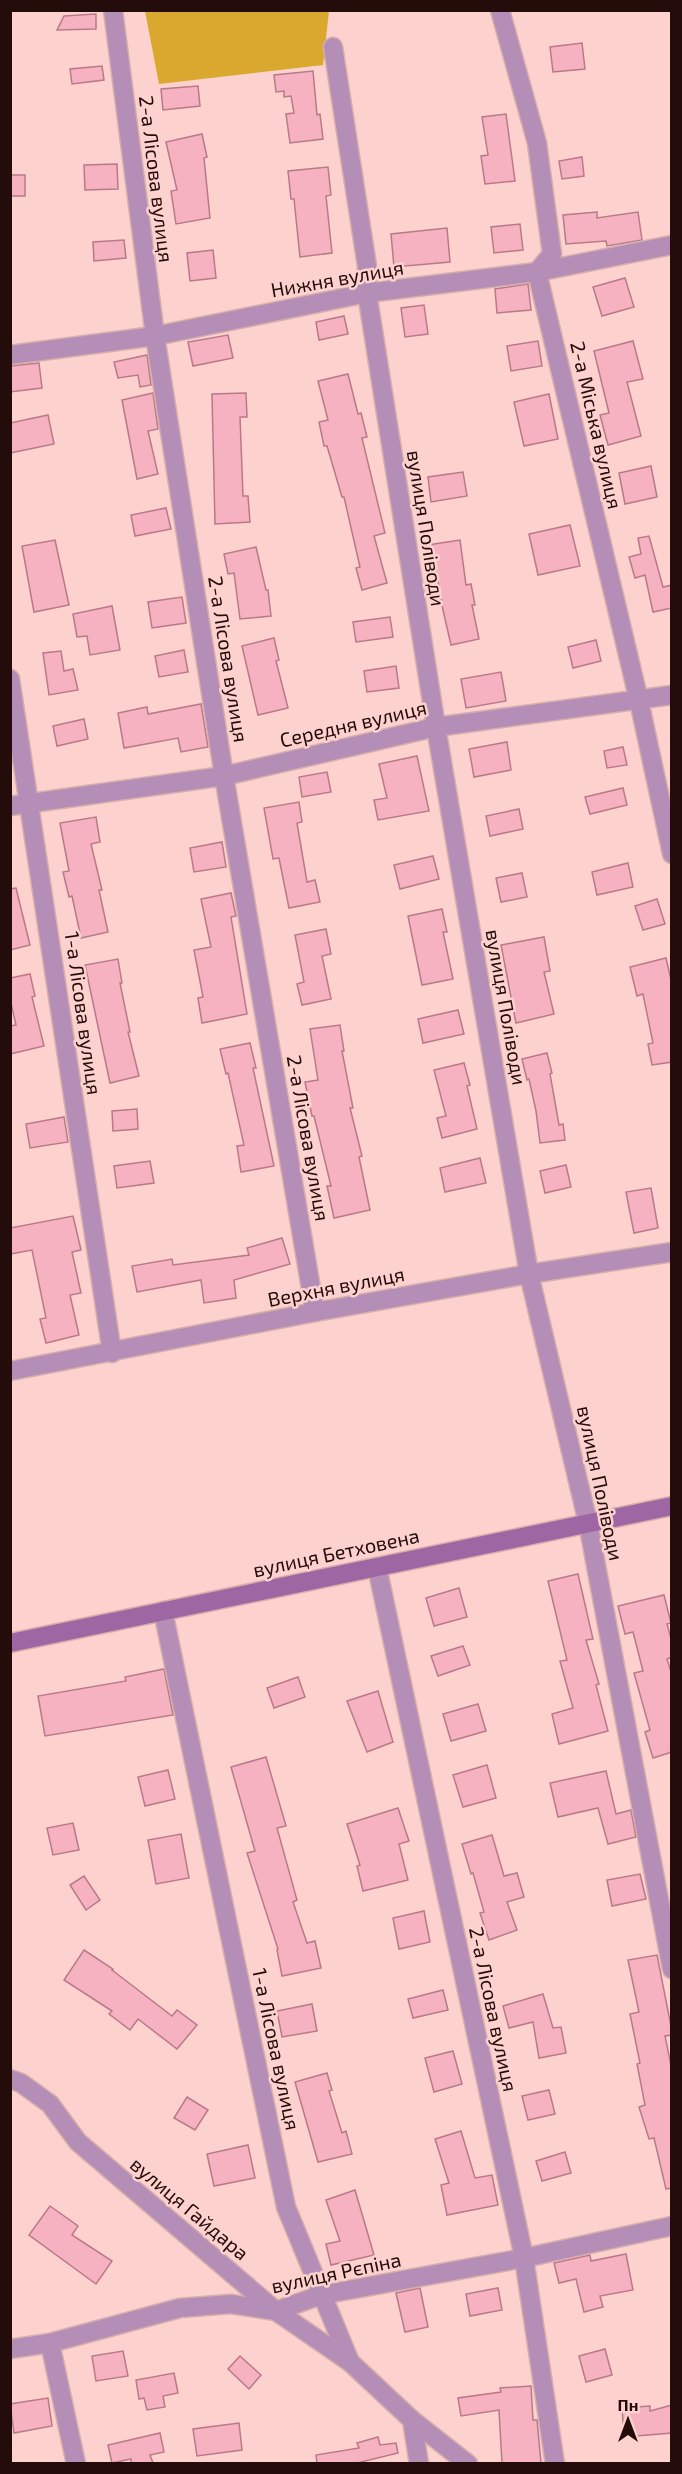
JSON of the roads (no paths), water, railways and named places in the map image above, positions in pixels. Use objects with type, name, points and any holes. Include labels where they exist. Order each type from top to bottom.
[{"type":"street","name":"2-а Лісова вулиця","points":[[112,10],[155,336],[224,776],[315,1312]]},
{"type":"street","points":[[500,10],[537,143],[552,254],[537,273]]},
{"type":"street","name":"вулиця Поліводи","points":[[333,47],[367,266],[367,293],[436,727],[529,1274],[588,1523],[672,1969]]},
{"type":"street","name":"Нижня вулиця","points":[[10,355],[155,336],[367,293],[537,273],[672,245]]},
{"type":"street","name":"2-а Міська вулиця","points":[[537,273],[639,701],[672,854]]},
{"type":"street","name":"1-а Лісова вулиця","points":[[10,679],[111,1353]]},
{"type":"street","name":"Середня вулиця","points":[[10,806],[224,776],[436,727],[672,695]]},
{"type":"street","name":"Верхня вулиця","points":[[10,1371],[315,1312],[529,1274],[672,1252]]},
{"type":"street","name":"вулиця Бетховена","points":[[10,1643],[672,1506]]},
{"type":"street","name":"2-а Лісова вулиця","points":[[378,1567],[524,2258],[555,2463]]},
{"type":"street","name":"1-а Лісова вулиця","points":[[163,1611],[286,2207],[350,2362],[412,2420]]},
{"type":"street","name":"вулиця Гайдара","points":[[10,2079],[21,2083],[50,2104],[78,2142],[276,2311],[350,2362]]},
{"type":"street","name":"вулиця Рєпіна","points":[[10,2349],[50,2343],[180,2308],[231,2304],[276,2311],[321,2295],[524,2258],[672,2226]]},
{"type":"street","points":[[50,2343],[76,2463]]},
{"type":"street","points":[[412,2420],[419,2463]]},
{"type":"street","points":[[412,2420],[468,2463]]}]
